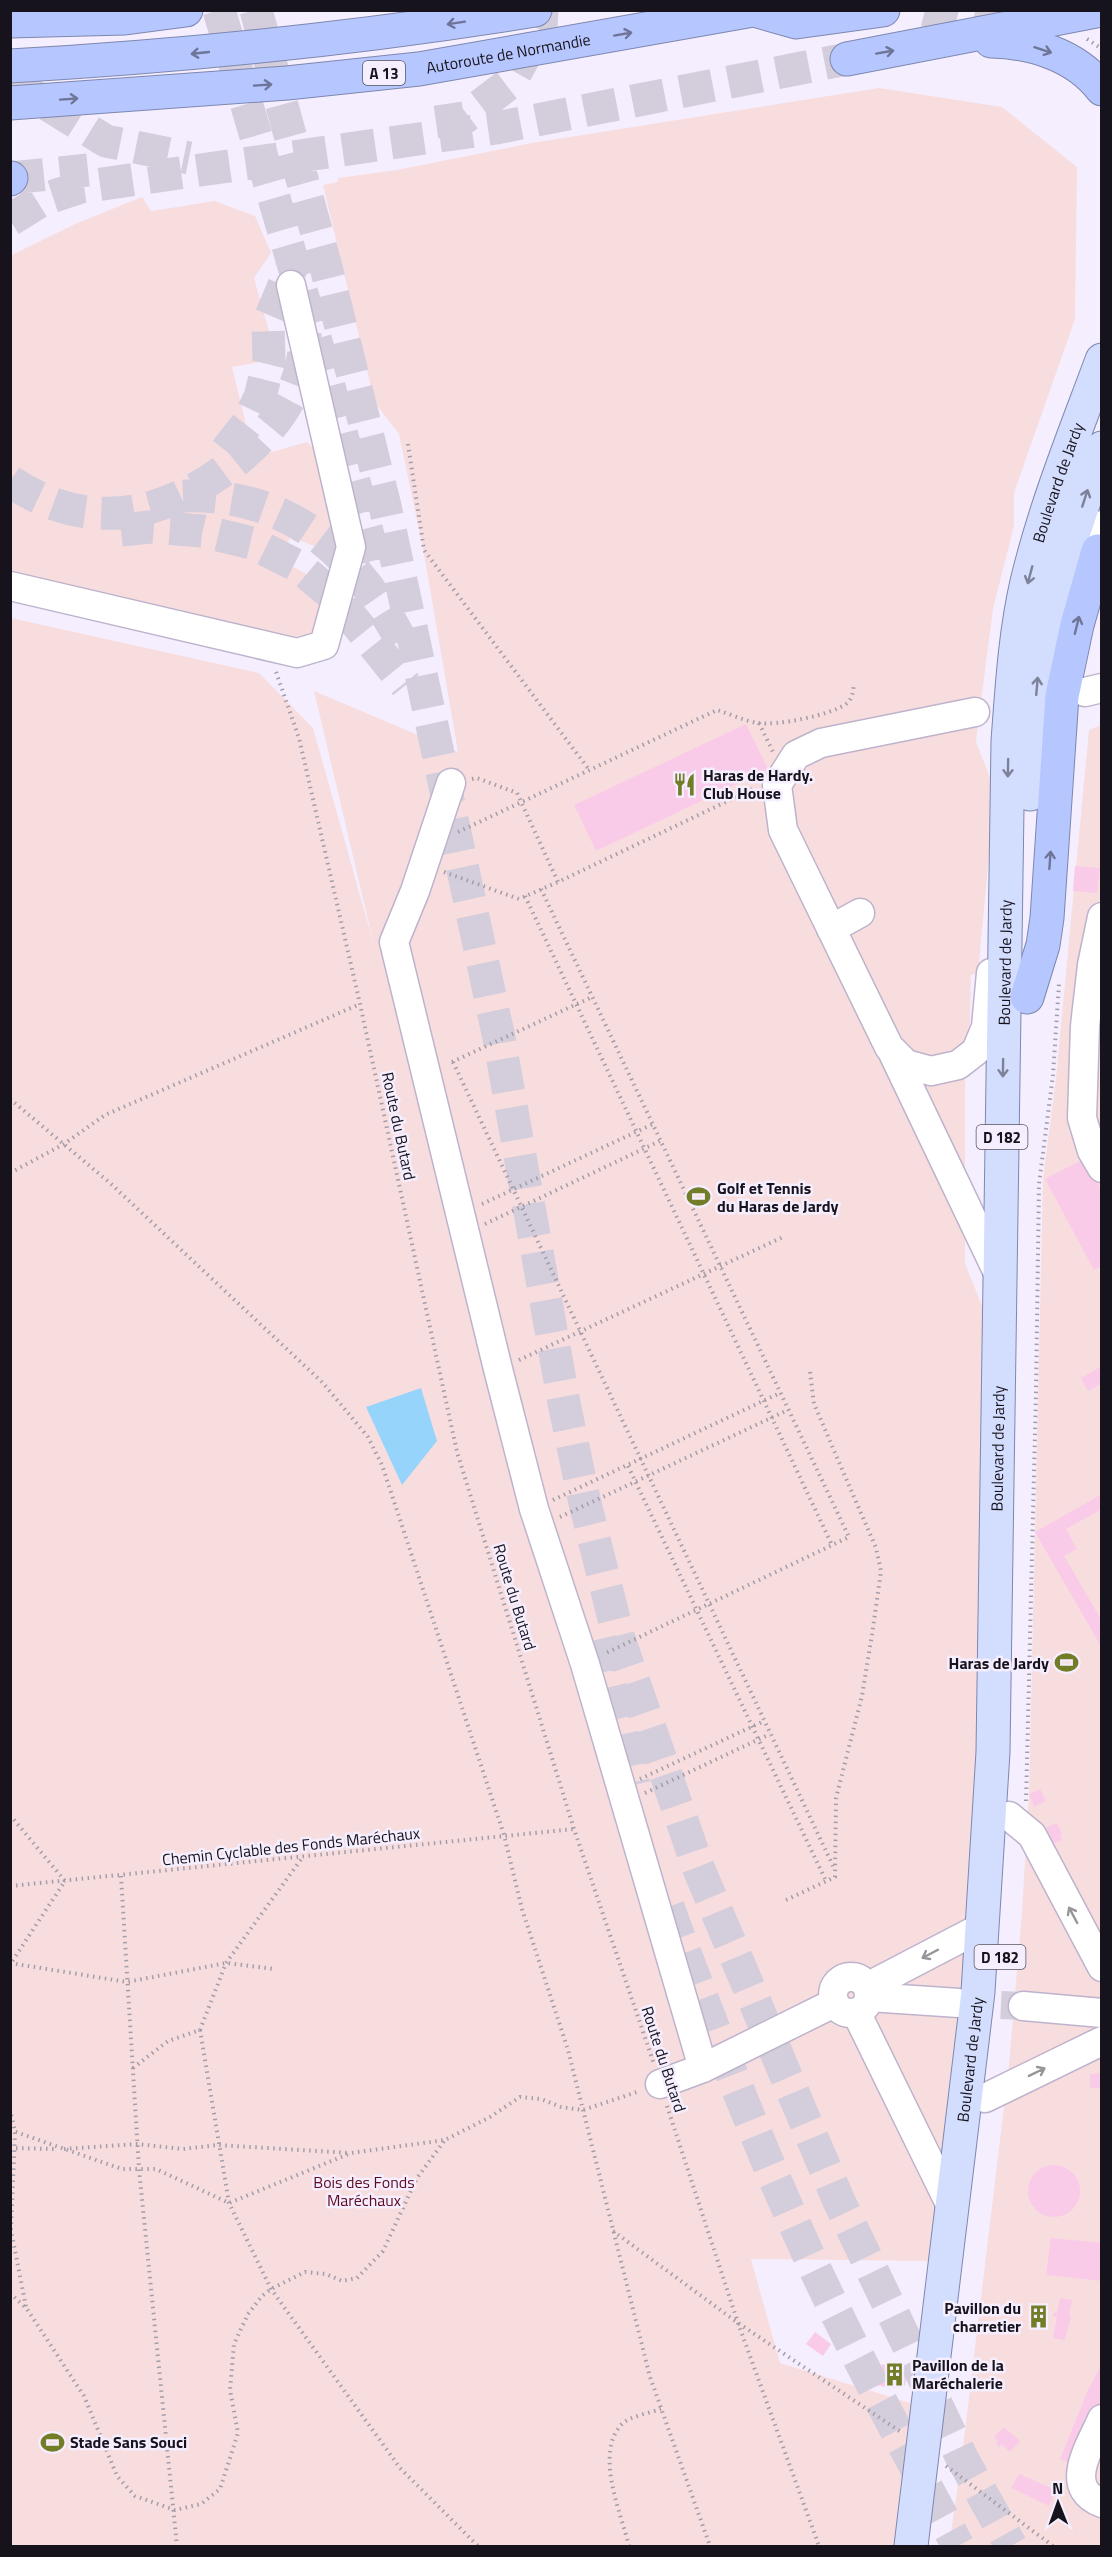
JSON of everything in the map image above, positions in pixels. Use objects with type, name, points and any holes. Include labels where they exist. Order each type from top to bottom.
[{"type":"highway","points":[[10,21],[125,18],[186,10]]},
{"type":"highway","points":[[10,66],[145,58],[295,43],[419,29],[535,10]]},
{"type":"highway","points":[[754,10],[796,22],[883,10]]},
{"type":"highway","name":"Autoroute de Normandie","points":[[10,103],[287,84],[419,69],[754,10]]},
{"type":"highway","points":[[847,59],[1101,10]]},
{"type":"highway","points":[[923,45],[982,41],[1025,44],[1055,54],[1070,62],[1085,72],[1101,89]]},
{"type":"highway","points":[[1027,996],[1037,971],[1043,945],[1060,714],[1068,661],[1100,538]]},
{"type":"main road","name":"Boulevard de Jardy","points":[[931,2547],[932,2454],[952,2208],[978,1992],[993,1752],[1008,741],[1014,667],[1027,582],[1050,505],[1101,360]]},
{"type":"main road","name":"Boulevard de Jardy","points":[[911,2547],[932,2454],[985,2098],[1018,1810],[1013,1753],[1030,755],[1040,659],[1058,583],[1101,448]]},
{"type":"lane","points":[[10,586],[297,653],[324,645],[351,547],[291,285]]},
{"type":"lane","points":[[1058,583],[1085,536],[1100,538]]},
{"type":"lane","points":[[975,712],[821,743],[796,755],[777,785],[783,830],[831,929],[898,1056],[1000,1277]]},
{"type":"lane","points":[[1030,755],[1047,776],[1054,800]]},
{"type":"lane","points":[[451,783],[394,942],[498,1369],[537,1517],[585,1664],[703,2068]]},
{"type":"lane","points":[[898,1056],[931,1071],[958,1065],[975,1051],[986,1027],[1007,828]]},
{"type":"lane","points":[[831,929],[860,913]]},
{"type":"lane","points":[[1101,917],[1092,965],[1085,1026],[1082,1118],[1092,1151],[1101,1168]]},
{"type":"lane","points":[[1018,1810],[1101,1966]]},
{"type":"lane","points":[[660,2084],[703,2068],[856,2000],[982,1927]]},
{"type":"lane","points":[[856,2000],[959,2003]]},
{"type":"lane","points":[[856,2000],[952,2208]]},
{"type":"lane","points":[[1023,2006],[1101,2013]]},
{"type":"lane","points":[[985,2098],[1101,2041]]},
{"type":"lane","points":[[1101,2419],[1080,2471],[1080,2484],[1087,2494],[1101,2503]]},
{"type":"path","points":[[408,444],[424,550],[590,771]]},
{"type":"path","name":"Route du Butard","points":[[266,646],[299,738],[360,1004],[457,1452],[574,1829],[738,2323],[819,2547]]},
{"type":"path","points":[[427,855],[522,803],[717,710],[759,723],[780,723],[845,705],[852,699],[854,683]]},
{"type":"path","points":[[451,783],[477,778],[517,793],[558,882]]},
{"type":"path","points":[[427,855],[519,899],[756,787],[779,797]]},
{"type":"path","points":[[541,890],[849,1537],[585,1664]]},
{"type":"path","points":[[525,896],[832,1545]]},
{"type":"path","points":[[1018,1810],[1036,1392],[1039,1184],[1053,1075],[1059,982]]},
{"type":"path","points":[[426,1074],[592,997]]},
{"type":"path","points":[[10,1173],[64,1144],[105,1115],[360,1004]]},
{"type":"path","points":[[453,1062],[835,1870]]},
{"type":"path","points":[[10,1099],[110,1183],[323,1383],[368,1437],[382,1465],[504,1835],[522,1909],[568,2050],[650,2376],[710,2547]]},
{"type":"path","points":[[462,1224],[513,1189],[652,1124]]},
{"type":"path","points":[[462,1224],[521,1207],[660,1141]]},
{"type":"path","points":[[498,1369],[581,1333],[783,1238]]},
{"type":"path","points":[[786,1900],[835,1877],[836,1798],[862,1696],[881,1571],[876,1548],[814,1404],[810,1372]]},
{"type":"path","points":[[537,1517],[628,1466],[780,1393]]},
{"type":"path","points":[[537,1517],[636,1482],[788,1410]]},
{"type":"path","points":[[628,1466],[826,1881]]},
{"type":"path","points":[[623,1795],[764,1721]]},
{"type":"path","points":[[623,1795],[770,1734]]},
{"type":"path","points":[[10,1815],[65,1881],[11,1963],[127,1983],[226,1963],[274,1970]]},
{"type":"path","name":"Chemin Cyclable des Fonds Maréchaux","points":[[10,1886],[574,1829]]},
{"type":"path","points":[[302,1858],[226,1963],[200,2030],[229,2204],[271,2289],[400,2468],[478,2547]]},
{"type":"path","points":[[121,1876],[139,2169],[177,2547]]},
{"type":"path","points":[[132,2068],[168,2041],[200,2030]]},
{"type":"path","points":[[12,2149],[60,2149],[137,2144],[183,2149],[218,2145],[351,2153],[445,2140],[490,2117],[520,2097],[542,2099],[561,2107],[583,2110],[660,2084]]},
{"type":"path","points":[[10,2109],[13,2131],[11,2230],[27,2309]]},
{"type":"path","points":[[13,2131],[122,2169],[156,2169],[229,2204],[351,2153]]},
{"type":"path","points":[[10,2293],[27,2309],[84,2396],[117,2476],[135,2496],[175,2510],[201,2504],[220,2489],[238,2433],[230,2391],[234,2344],[248,2314],[262,2296],[271,2289],[305,2272],[326,2274],[342,2281],[357,2278],[383,2251],[417,2178],[445,2140]]},
{"type":"path","points":[[613,2231],[738,2323],[932,2454],[1053,2547]]},
{"type":"path","points":[[629,2547],[608,2466],[612,2439],[623,2423],[661,2409]]},
{"type":"green space","name":"Bois des Fonds Maréchaux","points":[[879,88],[1002,107],[1077,167],[1075,319],[1014,493],[1014,526],[993,609],[976,742],[995,790],[978,973],[971,975],[970,1022],[965,1046],[965,1263],[984,1311],[985,1616],[959,2021],[930,2261],[751,2259],[780,2363],[920,2406],[902,2546],[11,2546],[11,618],[259,673],[313,728],[374,945],[314,691],[458,752],[424,554],[399,434],[375,403],[323,185],[338,182],[338,178],[397,170],[532,143]]},
{"type":"green space","points":[[142,197],[151,211],[215,201],[255,216],[271,253],[254,278],[277,359],[232,367],[254,457],[307,442],[319,454],[342,531],[325,536],[314,546],[291,537],[278,559],[324,583],[332,591],[316,631],[302,640],[11,578],[10,256],[75,224]]},
{"type":"green space","name":"Haras de Jardy","points":[[1101,725],[1101,2546],[949,2546],[1009,2065],[1022,1912],[1029,1794],[1043,1179],[1056,1078],[1089,730]]},
{"type":"water","points":[[421,1388],[437,1441],[402,1485],[366,1407]]},
{"type":"building","points":[[746,724],[768,769],[596,851],[574,805]]},
{"type":"building","points":[[1075,866],[1100,868],[1097,893],[1073,891]]},
{"type":"building","points":[[1084,1159],[1102,1191],[1102,1266],[1094,1270],[1045,1179]]},
{"type":"building","points":[[1102,1366],[1102,1383],[1088,1391],[1081,1378]]},
{"type":"building","points":[[1102,1494],[1102,1509],[1066,1529],[1077,1549],[1064,1556],[1102,1621],[1102,1648],[1035,1532]]},
{"type":"building","points":[[1040,1789],[1046,1801],[1034,1807],[1029,1794]]},
{"type":"building","points":[[1057,1823],[1062,1840],[1047,1846],[1039,1831]]},
{"type":"building","points":[[1102,2073],[1102,2088],[1090,2088],[1090,2074]]},
{"type":"building","points":[[1049,2165],[1059,2165],[1068,2169],[1076,2177],[1080,2191],[1076,2205],[1068,2213],[1059,2217],[1049,2217],[1040,2213],[1032,2205],[1028,2196],[1028,2186],[1032,2177],[1040,2169]]},
{"type":"building","points":[[1051,2238],[1102,2243],[1102,2281],[1046,2275]]},
{"type":"building","points":[[1060,2298],[1072,2300],[1065,2340],[1053,2338],[1057,2317],[1053,2316],[1054,2312],[1057,2313]]},
{"type":"building","name":"Pavillon du charretier","points":[[1036,2311],[1042,2311],[1043,2323],[1037,2323]]},
{"type":"building","points":[[815,2332],[831,2344],[823,2356],[806,2344]]},
{"type":"building","name":"Pavillon de la Maréchalerie","points":[[882,2364],[907,2370],[905,2386],[892,2388],[876,2385],[875,2380],[880,2379]]},
{"type":"building","points":[[1102,2364],[1102,2406],[1074,2465],[1060,2459],[1088,2390]]},
{"type":"building","points":[[1004,2427],[1020,2441],[1010,2452],[1001,2444],[999,2447],[994,2437]]},
{"type":"building","points":[[1019,2474],[1056,2490],[1049,2506],[1011,2488]]},
{"type":"tunnel","points":[[219,10],[329,386],[375,562]]},
{"type":"tunnel","points":[[256,10],[326,267],[385,506],[499,1038],[564,1403],[584,1499],[619,1639],[698,1867],[838,2199],[962,2458],[1011,2546]]},
{"type":"tunnel","points":[[436,122],[464,118],[510,83],[541,27],[542,10]]},
{"type":"tunnel","points":[[925,10],[1008,31]]},
{"type":"tunnel","points":[[10,220],[42,200],[81,187],[496,128],[847,59]]},
{"type":"tunnel","points":[[10,76],[18,86],[106,141],[189,158]]},
{"type":"tunnel","points":[[11,178],[88,170]]},
{"type":"tunnel","points":[[226,451],[247,424],[260,397],[269,361],[268,323],[294,262]]},
{"type":"tunnel","points":[[10,481],[40,498],[71,509],[101,513],[131,512],[160,504],[189,492],[216,476],[243,455],[269,429],[288,401],[295,385],[301,369],[305,333]]},
{"type":"tunnel","points":[[183,496],[222,498],[257,505],[289,518],[317,536],[343,558],[366,585],[387,615],[405,648]]},
{"type":"tunnel","points":[[121,530],[150,527],[202,531],[252,543],[298,566],[337,599],[406,685]]},
{"type":"tunnel","points":[[600,1639],[634,1785]]},
{"type":"tunnel","points":[[668,1907],[728,2066],[794,2223],[852,2346],[958,2546]]},
{"type":"tunnel","points":[[959,2003],[1023,2006]]},
{"type":"place","name":"Haras de Hardy. Club House","points":[[685,784]]},
{"type":"place","name":"Golf et Tennis du Haras de Jardy","points":[[699,1197]]},
{"type":"place","name":"Haras de Jardy","points":[[1067,1663]]},
{"type":"place","name":"Pavillon du charretier","points":[[1039,2317]]},
{"type":"place","name":"Pavillon de la Maréchalerie","points":[[894,2374]]},
{"type":"place","name":"Stade Sans Souci","points":[[52,2442]]}]
